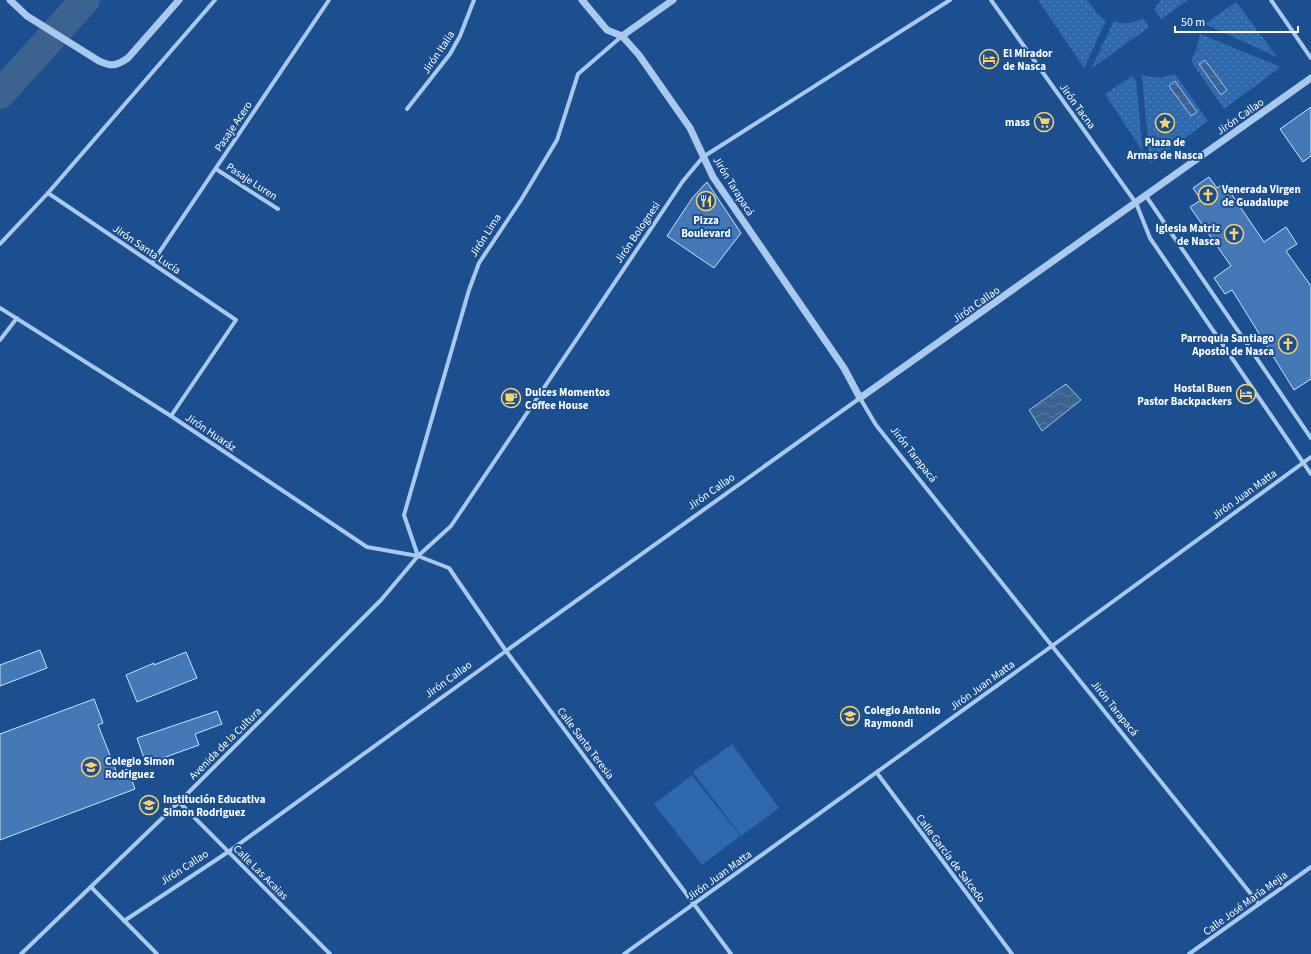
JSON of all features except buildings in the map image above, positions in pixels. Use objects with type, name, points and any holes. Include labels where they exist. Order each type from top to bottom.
[{"type":"street","points":[[10,0],[27,16],[99,61],[108,65],[118,65],[128,58],[179,0]]},
{"type":"street","points":[[0,244],[48,193],[215,0]]},
{"type":"street","name":"Pasaje Acero","points":[[152,263],[329,0]]},
{"type":"street","name":"Jirón Italia","points":[[407,109],[450,54],[460,36],[474,0]]},
{"type":"street","name":"Jirón Tarapacá","points":[[582,0],[607,30],[622,36],[639,55],[690,128],[713,177],[844,368],[876,425],[1259,904]]},
{"type":"street","name":"Jirón Lima","points":[[418,556],[404,515],[469,290],[479,264],[521,200],[556,140],[578,74],[622,36],[673,0]]},
{"type":"street","name":"Jirón Bolognesi","points":[[418,556],[451,526],[683,181],[703,157],[950,0]]},
{"type":"street","name":"Jirón Tacna","points":[[992,0],[1136,203],[1150,238],[1311,474]]},
{"type":"street","points":[[1271,0],[1311,58]]},
{"type":"street","name":"Jirón Callao","points":[[124,920],[228,852],[860,398],[1311,78]]},
{"type":"street","name":"Pasaje Luren","points":[[216,168],[278,209]]},
{"type":"street","name":"Jirón Santa Lucía","points":[[48,193],[236,320],[171,416]]},
{"type":"street","points":[[1146,196],[1311,438]]},
{"type":"street","name":"Jirón Huaráz","points":[[0,308],[171,416],[367,547],[418,556]]},
{"type":"street","points":[[0,340],[17,318]]},
{"type":"street","name":"Jirón Juan Matta","points":[[624,954],[1052,646],[1311,457]]},
{"type":"street","name":"Calle Santa Teresia","points":[[418,556],[450,568],[506,651],[731,954]]},
{"type":"street","name":"Avenida de la Cultura","points":[[21,954],[179,802],[381,600],[418,556]]},
{"type":"street","name":"Calle García de Salcedo","points":[[876,773],[1012,954]]},
{"type":"street","name":"Calle Las Acaias","points":[[179,802],[330,954]]},
{"type":"street","name":"Calle José María Mejia","points":[[1189,954],[1311,867]]},
{"type":"street","points":[[91,887],[157,954]]},
{"type":"shaded area","points":[[1038,0],[1087,0],[1098,14],[1106,21],[1084,68]]},
{"type":"shaded area","points":[[1161,0],[1188,0],[1161,19],[1154,9]]},
{"type":"shaded area","points":[[1236,2],[1277,57],[1205,24]]},
{"type":"shaded area","points":[[1143,18],[1149,27],[1091,69],[1114,21],[1129,23]]},
{"type":"shaded area","points":[[1200,34],[1281,67],[1224,109],[1191,61],[1197,48]]},
{"type":"shaded area","points":[[1175,74],[1208,121],[1150,164],[1142,75],[1160,78]]},
{"type":"shaded area","points":[[1132,76],[1136,81],[1143,152],[1105,94]]},
{"type":"shaded area","points":[[732,744],[779,808],[741,836],[693,772]]},
{"type":"shaded area","points":[[692,775],[740,836],[702,865],[654,804]]},
{"type":"water","points":[[1205,60],[1227,90],[1221,95],[1199,64]]},
{"type":"water","points":[[1175,81],[1197,112],[1191,116],[1169,86]]},
{"type":"water","points":[[1066,384],[1081,400],[1042,431],[1029,410]]},
{"type":"waterway","points":[[0,94],[85,0]]},
{"type":"place","name":"El Mirador de Nasca","points":[[989,59]]},
{"type":"place","name":"mass","points":[[1044,122]]},
{"type":"place","name":"Plaza de Armas de Nasca","points":[[1165,123]]},
{"type":"place","name":"Venerada Virgen de Guadalupe","points":[[1208,195]]},
{"type":"place","name":"Pizza Boulevard","points":[[706,201]]},
{"type":"place","name":"Iglesia Matriz de Nasca","points":[[1234,234]]},
{"type":"place","name":"Parroquia Santiago Apostol de Nasca","points":[[1288,344]]},
{"type":"place","name":"Hostal Buen Pastor Backpackers","points":[[1246,394]]},
{"type":"place","name":"Dulces Momentos Coffee House","points":[[511,398]]},
{"type":"place","name":"Colegio Antonio Raymondi","points":[[850,716]]},
{"type":"place","name":"Colegio Simon Rodriguez","points":[[91,767]]},
{"type":"place","name":"Institución Educativa Simon Rodriguez","points":[[149,805]]}]
